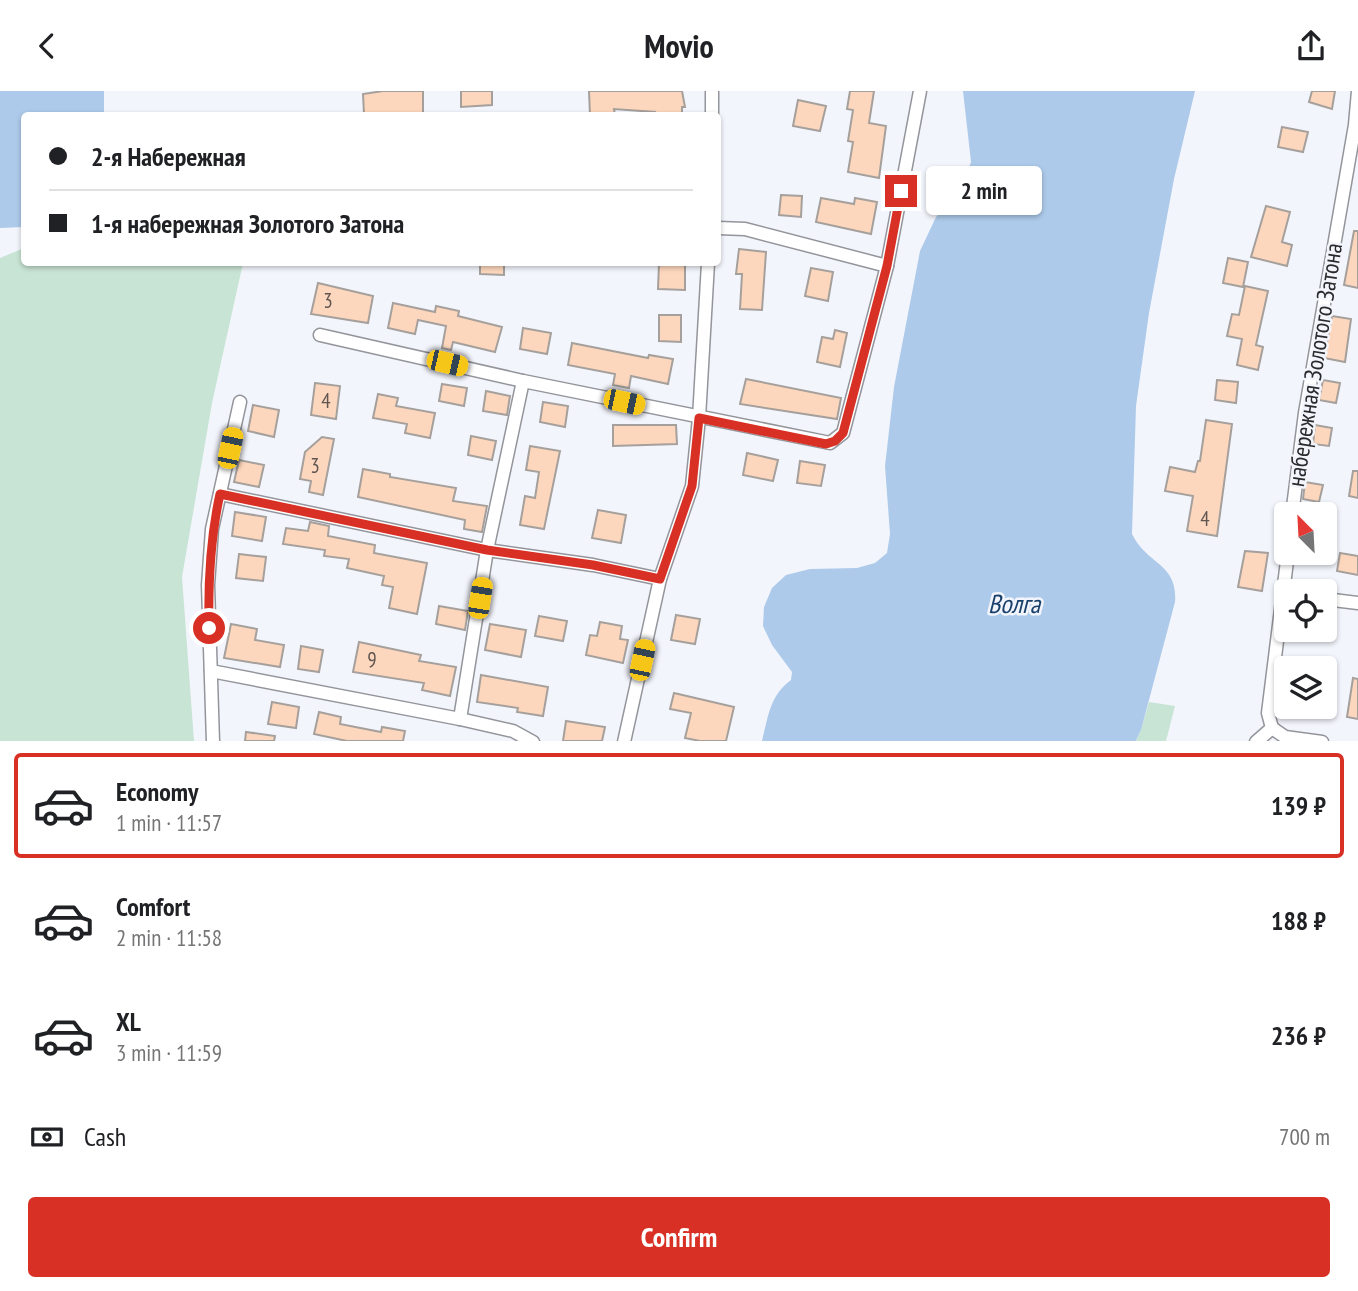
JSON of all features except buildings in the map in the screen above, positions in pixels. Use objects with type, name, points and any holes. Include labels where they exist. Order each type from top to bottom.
[{"type":"street","points":[[712,91],[712,112]]},
{"type":"street","points":[[320,335],[699,418],[826,444],[835,441],[843,433],[887,266],[920,91]]},
{"type":"street","name":"набережная Золотого Затона","points":[[1294,502],[1305,413],[1357,126],[1357,91]]},
{"type":"street","points":[[721,227],[745,229],[887,266]]},
{"type":"street","points":[[624,741],[660,579],[692,486],[699,418],[708,266]]},
{"type":"street","points":[[460,719],[487,550],[523,381]]},
{"type":"street","points":[[214,741],[208,585],[212,530],[240,402]]},
{"type":"street","points":[[220,494],[487,550],[593,565],[660,579]]},
{"type":"street","points":[[1337,600],[1358,603]]},
{"type":"street","points":[[1278,642],[1268,713],[1272,728],[1284,737],[1322,741]]},
{"type":"street","points":[[211,671],[460,719],[513,731],[533,741]]},
{"type":"street","points":[[1256,741],[1272,728]]},
{"type":"green space","points":[[21,249],[21,266],[242,266],[212,403],[182,577],[194,741],[0,741],[0,258]]},
{"type":"green space","points":[[1149,702],[1175,706],[1166,741],[1136,741]]},
{"type":"water","points":[[0,91],[104,91],[104,112],[21,112],[21,227],[0,228]]},
{"type":"water","name":"Волга","points":[[963,91],[1195,91],[1174,179],[1149,313],[1136,406],[1132,534],[1145,552],[1167,572],[1175,589],[1175,602],[1141,730],[1136,741],[762,741],[774,700],[778,692],[791,680],[792,672],[772,645],[763,626],[764,607],[772,588],[786,575],[810,569],[857,568],[875,563],[887,553],[890,534],[885,466],[894,387],[920,251],[936,217],[963,185],[971,162]]},
{"type":"route","points":[[209,628],[208,585],[212,530],[220,494],[487,550],[593,565],[660,579],[692,486],[699,418],[826,444],[835,441],[843,433],[887,266],[901,191]]}]
